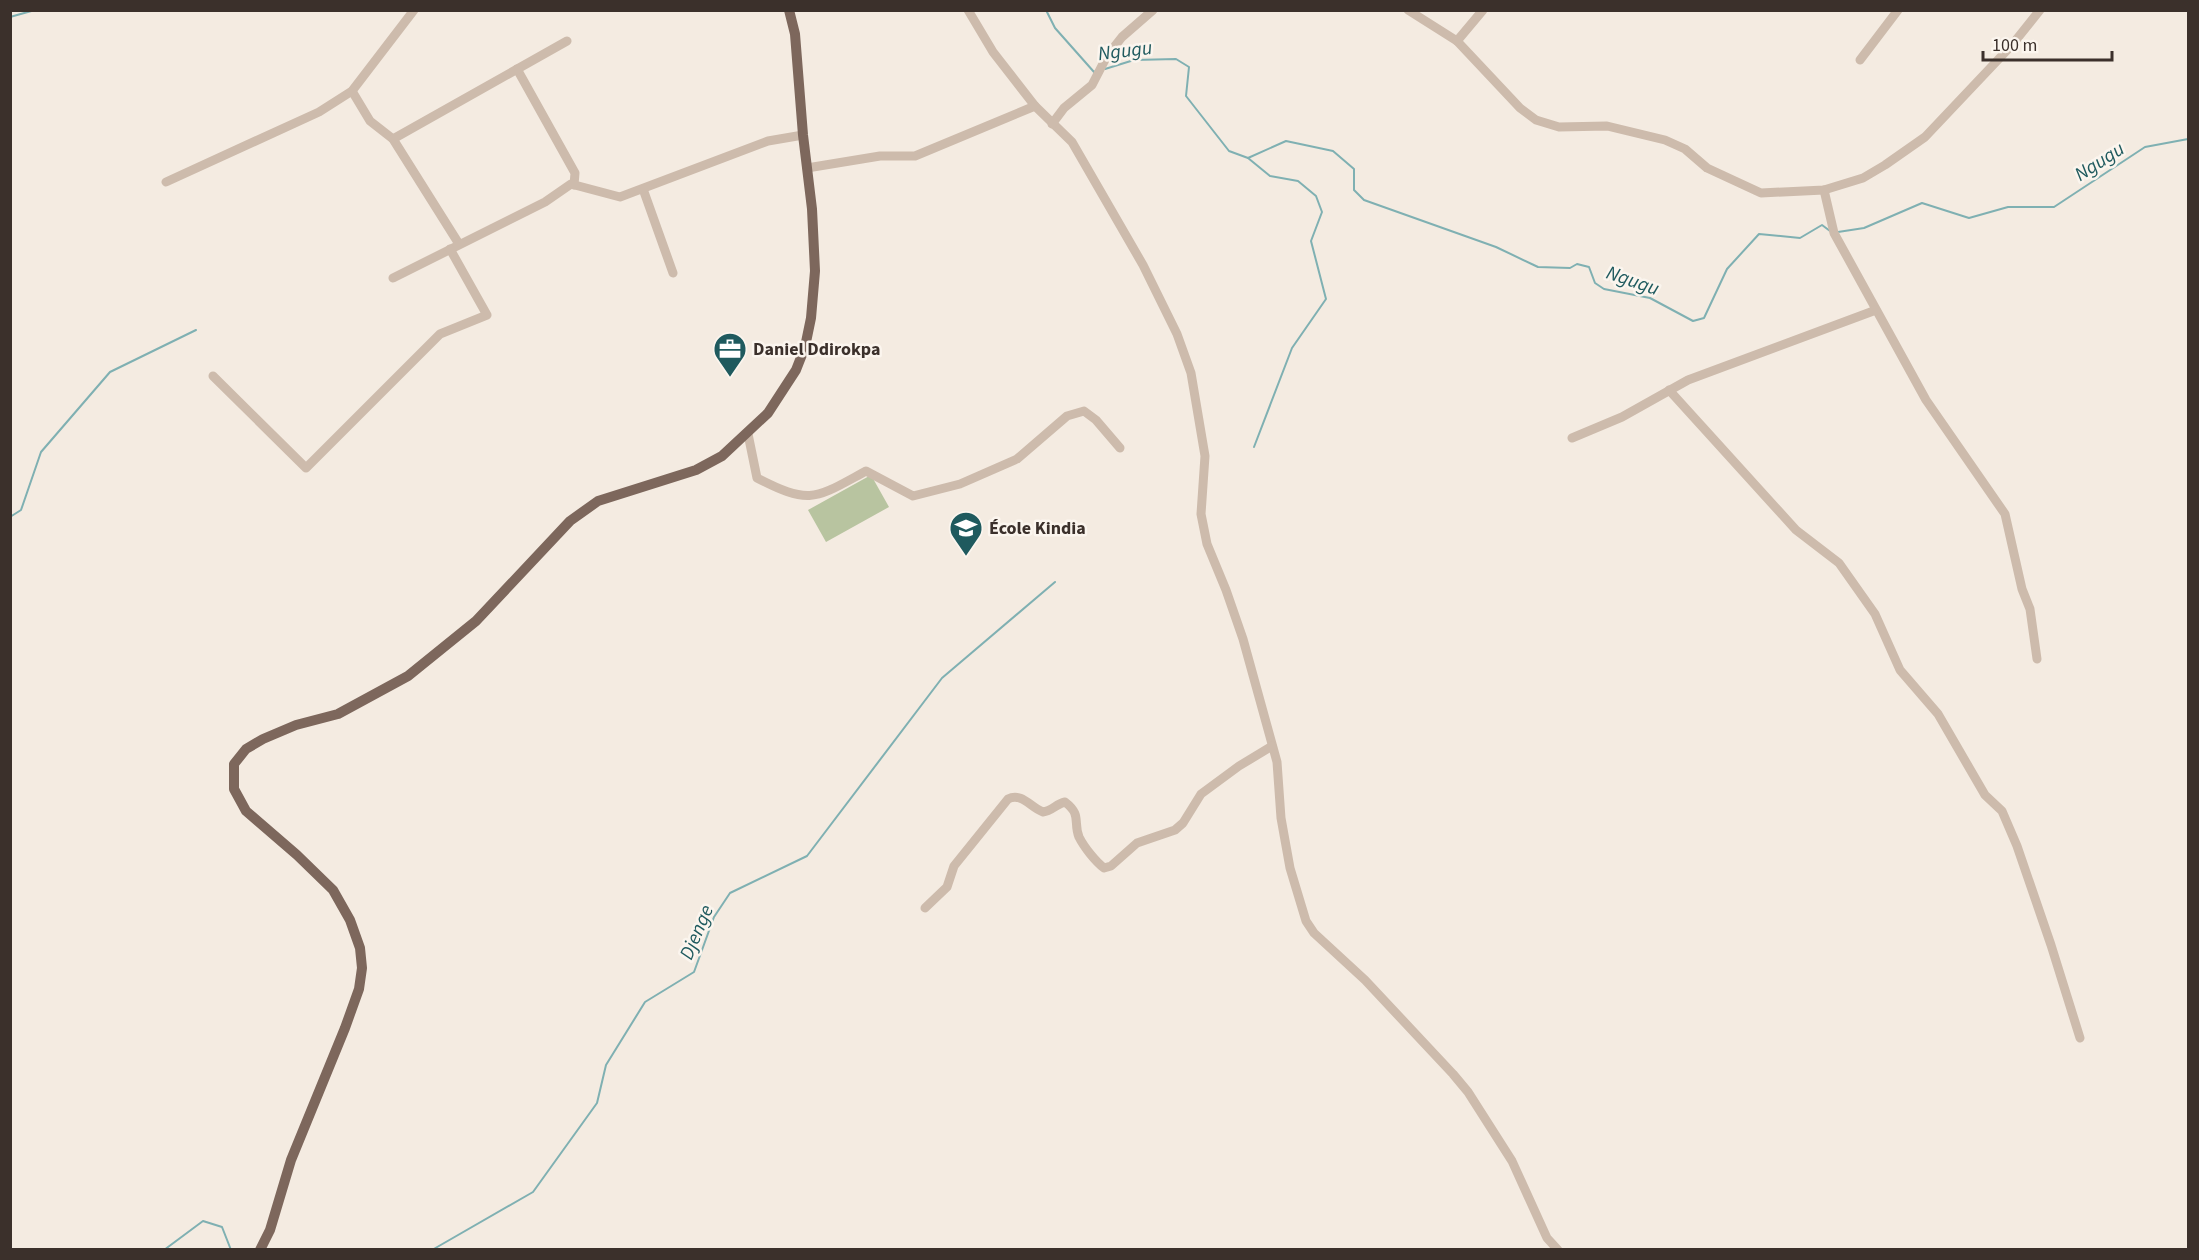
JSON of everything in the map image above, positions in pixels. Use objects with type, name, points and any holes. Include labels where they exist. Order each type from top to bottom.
[{"type":"main road","points":[[261,1250],[270,1230],[291,1160],[356,998],[362,968],[360,948],[350,921],[333,890],[246,811],[234,789],[234,764],[246,749],[263,739],[296,725],[338,714],[408,676],[476,621],[570,521],[598,501],[696,470],[722,456],[768,413],[796,370],[805,347],[811,318],[815,271],[812,209],[803,135],[795,34],[789,10]]},
{"type":"street","points":[[166,182],[319,112],[352,91],[414,10]]},
{"type":"street","points":[[968,10],[993,52],[1035,106],[1072,142],[1168,312],[1191,373],[1205,456],[1201,514],[1207,544],[1243,639],[1277,762],[1281,818],[1290,868],[1306,921],[1314,933],[1365,980],[1454,1074],[1468,1092],[1512,1161],[1547,1238],[1558,1250]]},
{"type":"street","points":[[1052,124],[1064,108],[1092,85],[1109,52],[1122,37],[1153,10]]},
{"type":"street","points":[[1408,10],[1458,41],[1520,108],[1536,120],[1559,127],[1607,126],[1665,140],[1685,149],[1707,168],[1761,194],[1824,190],[1863,178],[1885,165],[1925,137],[2012,45],[2040,10]]},
{"type":"street","points":[[1458,41],[1483,10]]},
{"type":"street","points":[[1860,60],[1898,10]]},
{"type":"street","points":[[393,139],[567,41]]},
{"type":"street","points":[[517,69],[575,173],[574,185]]},
{"type":"street","points":[[352,91],[370,121],[393,139],[459,244]]},
{"type":"street","points":[[807,168],[880,156],[915,156],[1035,106]]},
{"type":"street","points":[[393,278],[545,201],[571,184],[620,197],[768,141],[803,135]]},
{"type":"street","points":[[643,189],[673,273]]},
{"type":"street","points":[[1824,190],[1834,233],[1926,400],[2005,514],[2022,589],[2030,609],[2037,659]]},
{"type":"street","points":[[213,376],[306,468],[440,334],[487,315],[450,249]]},
{"type":"street","points":[[1572,438],[1622,417],[1688,380],[1876,310]]},
{"type":"street","points":[[1669,390],[1796,530],[1839,563],[1875,614],[1900,670],[1938,714],[1985,795],[2002,811],[2040,912],[2080,1038]]},
{"type":"street","points":[[748,434],[757,478],[782,490],[808,497],[824,494],[866,471],[913,496],[960,484],[1017,459],[1067,416],[1084,411],[1096,420],[1120,448]]},
{"type":"street","points":[[926,909],[947,887],[954,866],[1008,799],[1014,796],[1020,797],[1043,812],[1058,803],[1065,802],[1070,805],[1077,816],[1078,835],[1104,868],[1111,866],[1137,843],[1175,830],[1183,823],[1201,795],[1239,765],[1272,746]]},
{"type":"green space","points":[[871,475],[889,507],[826,542],[808,510]]},
{"type":"waterway","points":[[10,17],[35,10]]},
{"type":"waterway","name":"Ngugu","points":[[1046,10],[1055,28],[1094,72],[1096,71]]},
{"type":"waterway","points":[[1105,69],[1134,60],[1176,59],[1189,67],[1186,96],[1229,151],[1248,158],[1270,176],[1298,181],[1316,196],[1322,212],[1311,241],[1326,299],[1292,348],[1254,447]]},
{"type":"waterway","name":"Ngugu","points":[[1838,232],[1864,228],[1922,203],[1969,218],[2008,207],[2054,207],[2145,147],[2188,139]]},
{"type":"waterway","name":"Ngugu","points":[[1248,158],[1286,141],[1333,151],[1354,169],[1354,190],[1364,200],[1496,247],[1538,267],[1570,268],[1577,264],[1589,267],[1595,283],[1604,289],[1650,298],[1693,321],[1704,318],[1727,269],[1759,234],[1800,238],[1822,225],[1830,231]]},
{"type":"waterway","points":[[10,517],[21,510],[41,452],[110,372],[196,330]]},
{"type":"waterway","name":"Djenge","points":[[432,1250],[533,1192],[597,1103],[606,1065],[645,1002],[694,972],[714,917],[730,893],[807,856],[942,678],[1055,582]]},
{"type":"waterway","name":"Djenge","points":[[164,1250],[203,1221],[222,1227],[231,1250]]},
{"type":"place","name":"Daniel Ddirokpa","points":[[730,378]]},
{"type":"place","name":"École Kindia","points":[[966,557]]}]
